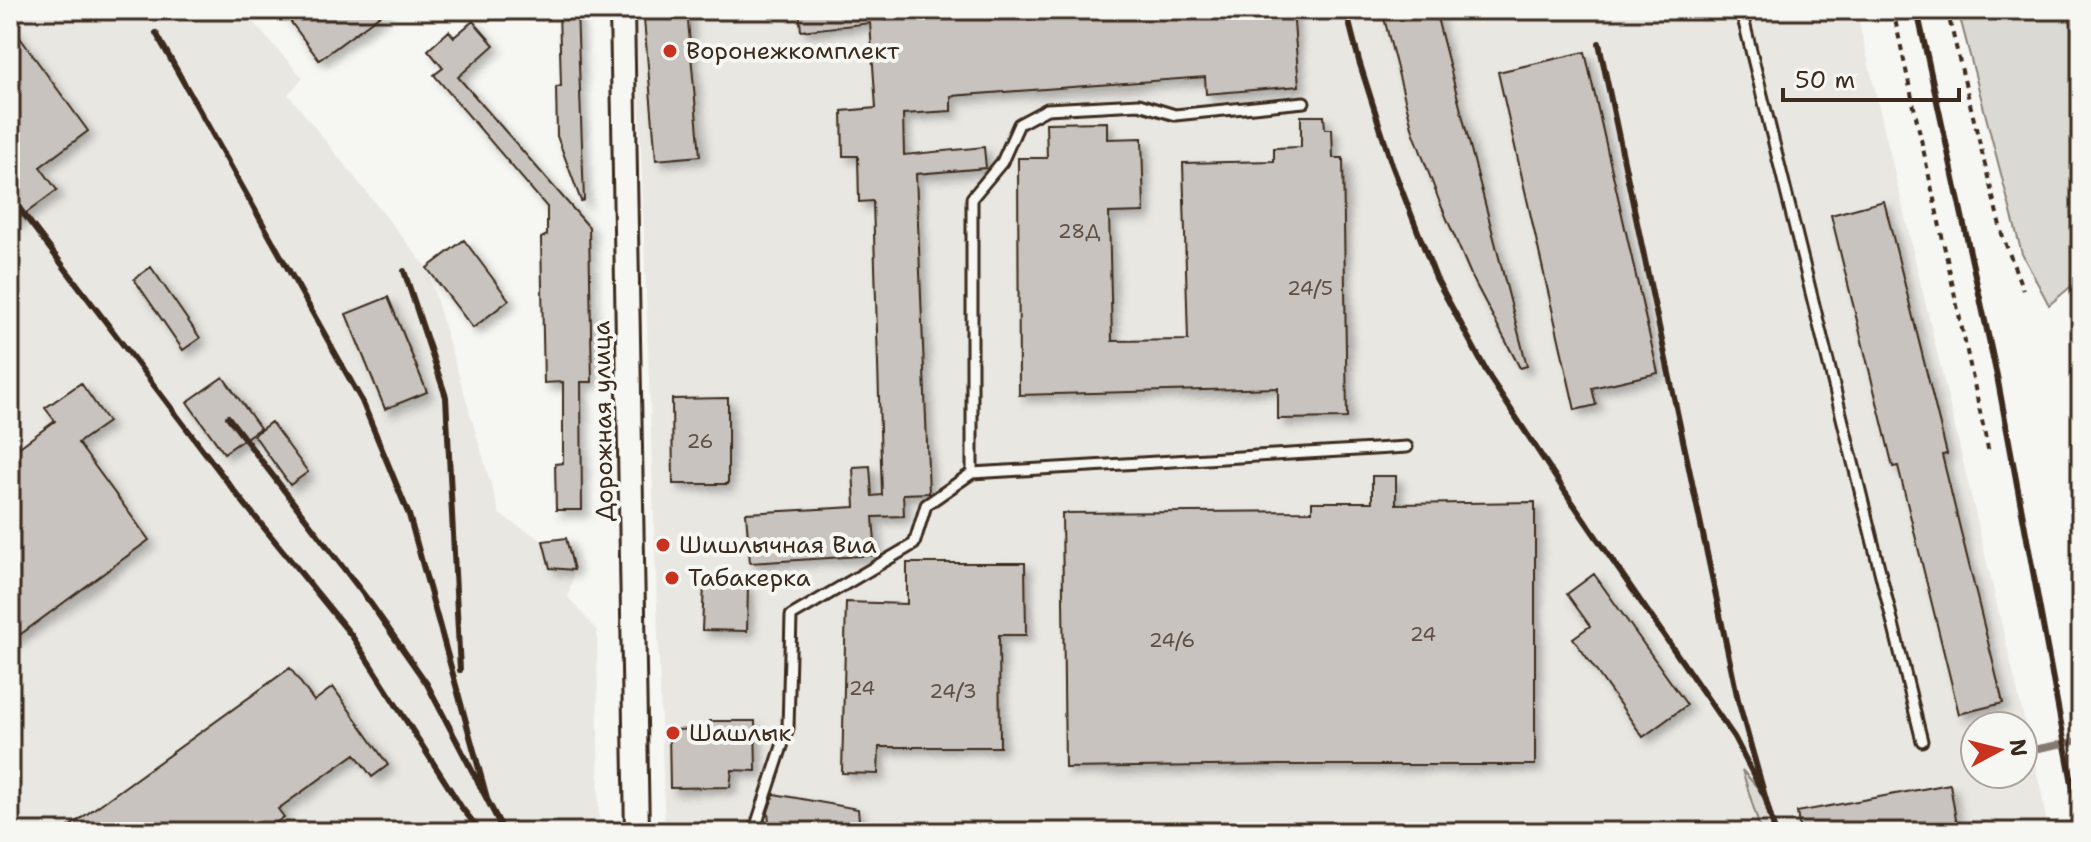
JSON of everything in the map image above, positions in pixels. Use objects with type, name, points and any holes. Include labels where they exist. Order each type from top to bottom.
[{"type":"street","name":"Дорожная улица","points":[[622,10],[637,832]]},
{"type":"lane","points":[[1741,10],[1922,741]]},
{"type":"lane","points":[[972,473],[972,198],[1002,162],[1019,124],[1047,109],[1139,104],[1175,115],[1304,102]]},
{"type":"lane","points":[[754,832],[788,728],[791,616],[914,544],[926,505],[972,473],[1407,447]]},
{"type":"path","points":[[1893,10],[1989,453]]},
{"type":"path","points":[[1947,10],[2002,234],[2023,290]]},
{"type":"shaded area","points":[[10,10],[242,10],[303,78],[288,94],[427,268],[500,515],[543,541],[566,538],[574,570],[568,597],[597,631],[599,832],[10,832]]},
{"type":"shaded area","points":[[636,10],[1856,10],[2022,710],[1959,710],[1959,790],[2039,790],[2039,782],[2048,832],[665,832]]},
{"type":"shaded area","points":[[1958,10],[2081,10],[2081,278],[2049,305],[2022,254]]},
{"type":"shaded area","points":[[1742,770],[1764,795],[1775,832],[1761,832]]},
{"type":"building","points":[[282,10],[387,10],[319,60]]},
{"type":"building","points":[[559,10],[577,10],[584,200],[581,201],[557,136],[556,87],[561,86]]},
{"type":"building","points":[[661,10],[687,10],[700,156],[656,160],[644,19],[661,18]]},
{"type":"building","points":[[799,10],[1236,10],[1238,18],[1293,10],[1299,86],[1206,94],[1205,77],[951,96],[951,111],[903,114],[904,155],[984,147],[986,168],[916,174],[929,493],[903,494],[904,516],[873,517],[876,555],[750,563],[746,513],[855,507],[853,467],[870,466],[872,496],[882,495],[873,201],[859,202],[858,156],[843,156],[842,111],[876,108],[870,23],[801,31]]},
{"type":"building","points":[[1382,10],[1435,10],[1527,366],[1520,368],[1472,277],[1440,203],[1413,131]]},
{"type":"building","points":[[473,21],[494,45],[458,77],[589,227],[592,382],[581,382],[582,510],[556,510],[555,464],[563,463],[563,382],[544,383],[541,238],[547,235],[547,207],[434,75],[443,68],[428,50],[449,31],[454,37]]},
{"type":"building","points":[[10,24],[88,131],[40,167],[57,190],[10,225]]},
{"type":"building","points":[[1585,52],[1658,373],[1592,388],[1596,405],[1575,410],[1498,72]]},
{"type":"building","points":[[1301,116],[1324,116],[1325,129],[1332,129],[1333,158],[1343,158],[1347,418],[1278,419],[1278,388],[1019,395],[1018,158],[1047,158],[1046,123],[1107,122],[1107,139],[1142,138],[1144,212],[1109,213],[1112,341],[1188,340],[1183,163],[1274,161],[1274,148],[1301,147]]},
{"type":"building","points":[[1884,201],[1947,454],[1942,455],[2003,703],[1975,710],[1959,710],[1959,714],[1898,466],[1893,467],[1831,215]]},
{"type":"building","points":[[464,240],[509,300],[473,328],[427,268]]},
{"type":"building","points":[[151,267],[200,338],[183,350],[134,279]]},
{"type":"building","points":[[388,297],[427,392],[385,409],[346,314]]},
{"type":"building","points":[[223,377],[260,428],[224,453],[187,402]]},
{"type":"building","points":[[81,383],[108,422],[78,443],[149,540],[10,642],[10,454],[55,421],[45,408]]},
{"type":"building","points":[[728,398],[728,484],[673,484],[672,399]]},
{"type":"building","points":[[271,422],[308,472],[290,485],[254,435]]},
{"type":"building","points":[[1372,476],[1396,476],[1396,504],[1535,502],[1535,765],[1065,768],[1062,513],[1312,511],[1312,502],[1372,502]]},
{"type":"building","points":[[566,538],[574,570],[550,568],[543,541]]},
{"type":"building","points":[[907,563],[1025,563],[1026,635],[999,635],[1000,747],[879,747],[878,774],[842,773],[846,602],[907,604]]},
{"type":"building","points":[[1594,574],[1687,705],[1643,737],[1573,638],[1590,626],[1567,594]]},
{"type":"building","points":[[704,583],[748,585],[747,631],[702,630]]},
{"type":"building","points":[[290,668],[314,701],[333,687],[388,765],[372,777],[355,754],[278,809],[284,817],[263,832],[62,832]]},
{"type":"building","points":[[710,721],[755,721],[756,771],[732,770],[730,787],[670,788],[669,730],[711,729]]},
{"type":"building","points":[[1950,784],[1958,832],[1800,832],[1797,812]]},
{"type":"building","points":[[774,794],[858,809],[860,832],[770,832],[768,812]]},
{"type":"waterway","points":[[2039,748],[2081,740]]},
{"type":"railway","points":[[1346,10],[1392,165],[1436,278],[1490,378],[1734,737],[1764,795]]},
{"type":"railway","points":[[1917,10],[1997,376],[2081,832]]},
{"type":"railway","points":[[156,33],[362,401],[409,515],[487,798]]},
{"type":"railway","points":[[1599,43],[1738,700],[1775,832]]},
{"type":"railway","points":[[10,196],[235,492],[352,636],[462,808],[481,832]]},
{"type":"railway","points":[[404,271],[446,397],[460,670]]},
{"type":"railway","points":[[228,417],[371,604],[427,684],[504,832]]},
{"type":"place","name":"Воронежкомплект","points":[[670,51]]},
{"type":"place","name":"Шишлычная Виа","points":[[663,545]]},
{"type":"place","name":"Табакерка","points":[[672,578]]},
{"type":"place","name":"Шашлык","points":[[673,733]]}]
